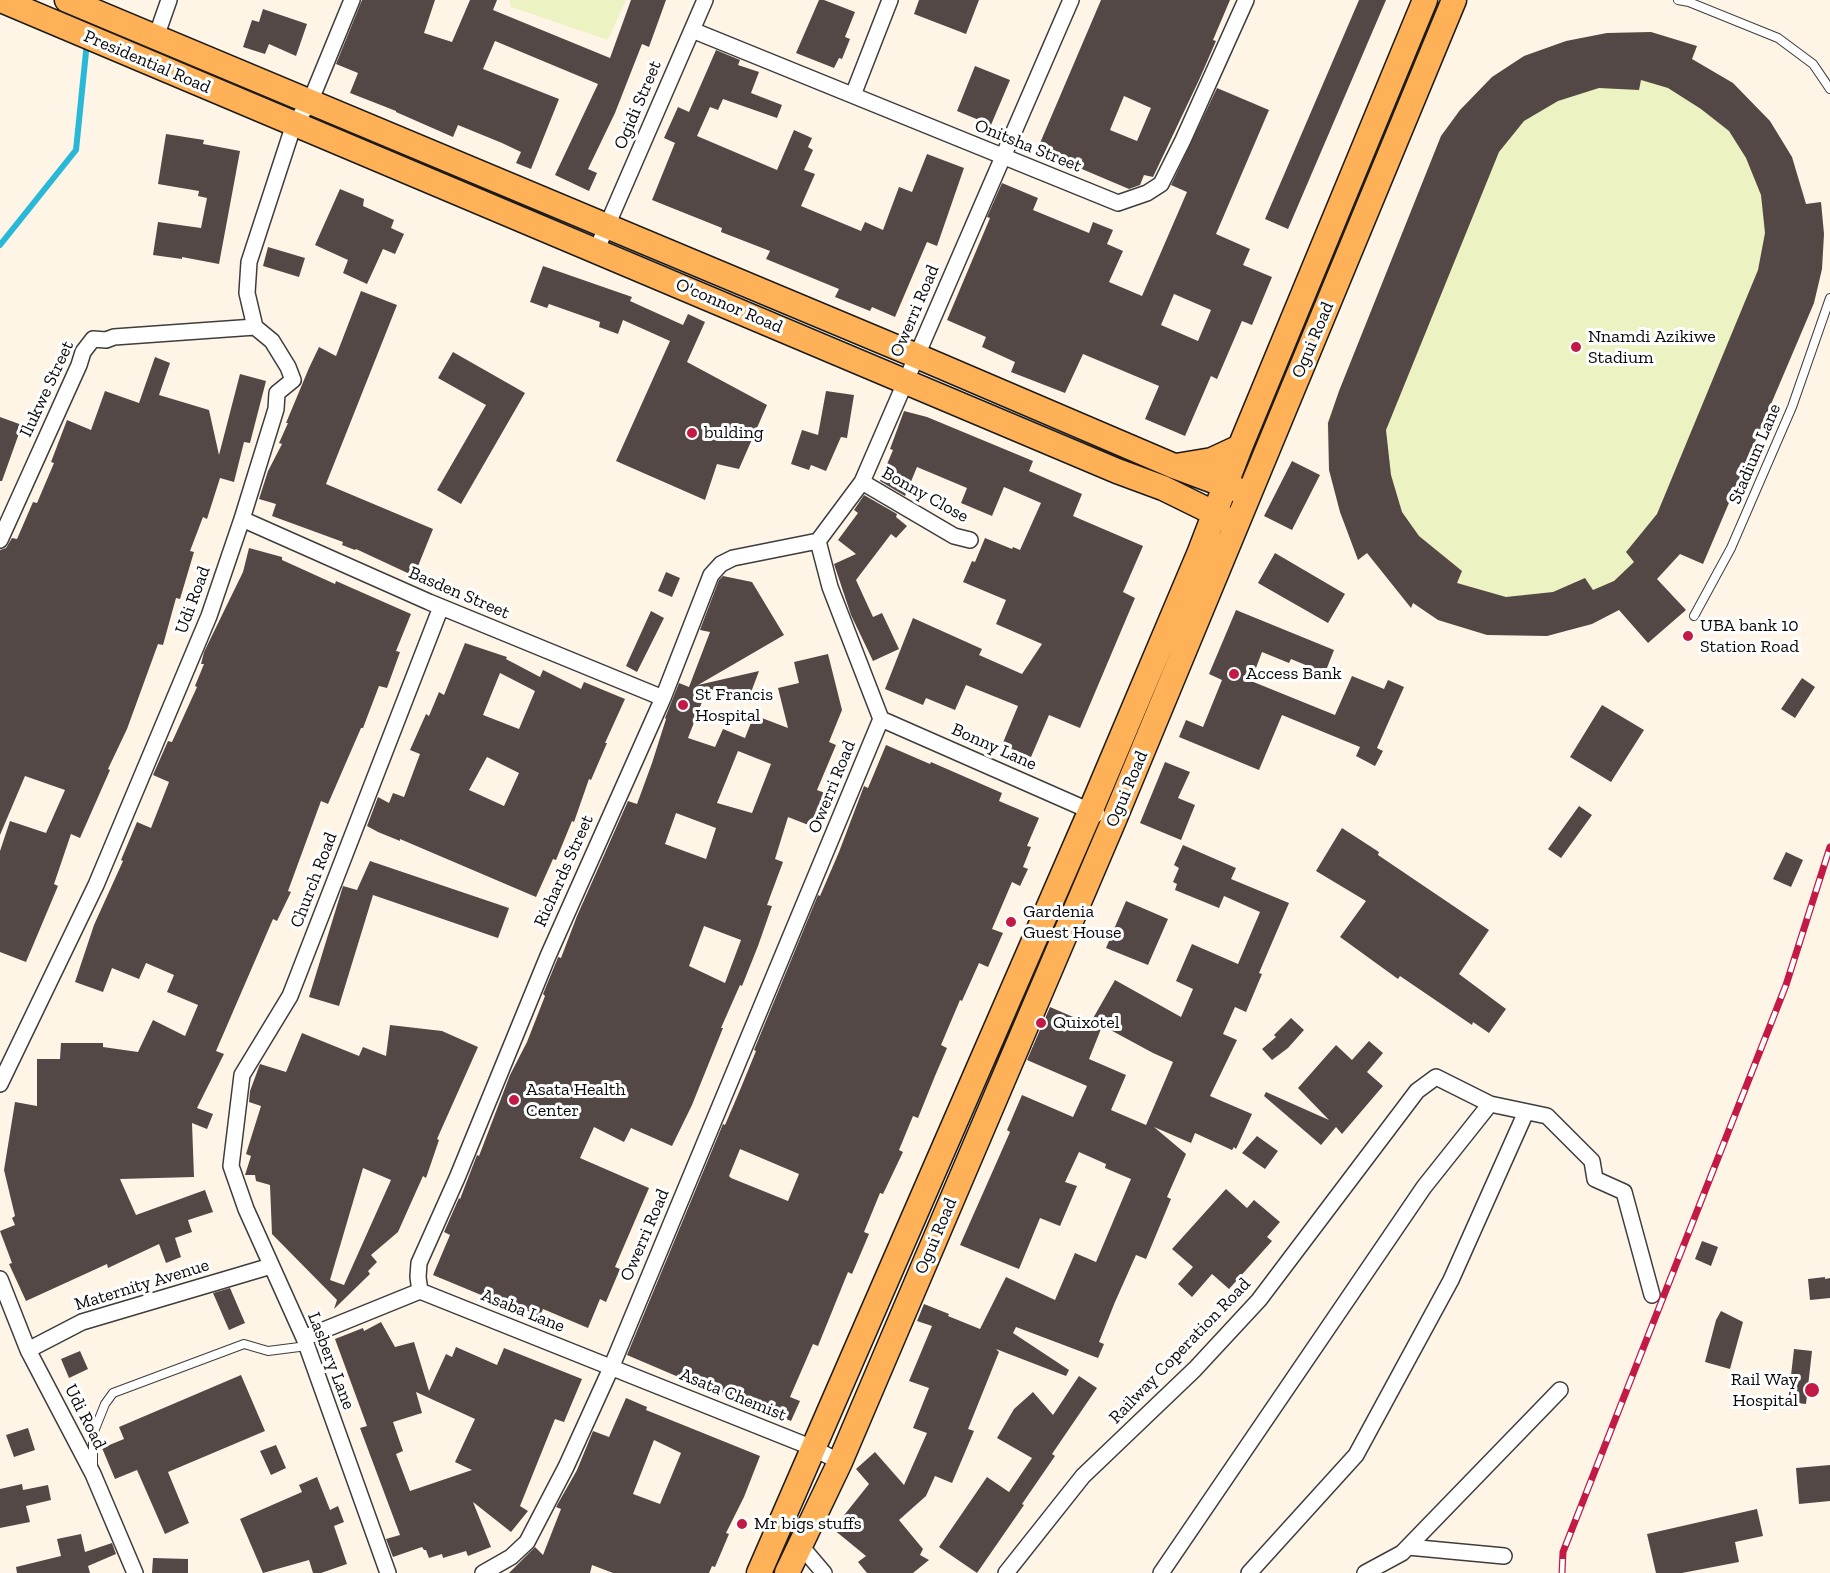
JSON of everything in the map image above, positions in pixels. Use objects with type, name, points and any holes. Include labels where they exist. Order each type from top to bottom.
[{"type":"main road","name":"Presidential Road","points":[[1,0],[40,11],[153,64],[294,124]]},
{"type":"main road","name":"Presidential Road","points":[[67,0],[310,102]]},
{"type":"main road","name":"Ogui Road","points":[[759,1573],[1090,812],[1199,554],[1240,447],[1425,0]]},
{"type":"main road","name":"Ogui Road","points":[[787,1573],[840,1462],[1114,820],[1454,0]]},
{"type":"main road","name":"O'connor Road","points":[[310,102],[1174,466],[1249,494]]},
{"type":"main road","name":"O'connor Road","points":[[294,124],[1117,471],[1163,488],[1213,514],[1237,523]]},
{"type":"main road","points":[[1174,466],[1212,460],[1240,447]]},
{"type":"main road","points":[[1163,488],[1189,517],[1196,536],[1199,554]]},
{"type":"street","points":[[156,37],[169,0]]},
{"type":"street","points":[[255,327],[248,293],[249,262],[294,124],[310,102],[352,0]]},
{"type":"street","name":"Ogidi Street","points":[[596,251],[705,0]]},
{"type":"street","points":[[853,95],[890,0]]},
{"type":"street","name":"Owerri Road","points":[[818,541],[862,482],[1071,0]]},
{"type":"street","name":"Onitsha Street","points":[[692,30],[1118,203],[1147,193],[1161,184],[1246,0]]},
{"type":"street","name":"Udi Road","points":[[0,1084],[96,885],[209,616],[276,409],[277,393],[292,380],[288,367],[272,341],[255,327]]},
{"type":"street","name":"Ilukwe Street","points":[[1,534],[83,352],[93,339],[106,340],[114,337],[255,327]]},
{"type":"street","name":"Bonny Close","points":[[862,482],[954,536],[970,540]]},
{"type":"street","name":"Basden Street","points":[[242,519],[441,607],[663,698]]},
{"type":"street","points":[[818,541],[830,587],[880,719]]},
{"type":"street","name":"Richards Street","points":[[420,1291],[419,1263],[457,1178],[548,956],[663,698],[711,575],[721,564],[734,558],[818,541]]},
{"type":"street","name":"Church Road","points":[[231,1166],[242,1075],[290,996],[441,607]]},
{"type":"street","name":"Owerri Road","points":[[483,1573],[511,1557],[527,1542],[566,1467],[611,1368],[880,719]]},
{"type":"street","name":"Bonny Lane","points":[[880,719],[1090,812],[1114,820]]},
{"type":"street","name":"Railway Coperation Road","points":[[1006,1573],[1083,1476],[1195,1370],[1259,1300],[1417,1091],[1436,1077],[1490,1104]]},
{"type":"street","points":[[1161,1573],[1424,1187],[1490,1104],[1547,1116],[1592,1161],[1595,1179],[1624,1192],[1652,1295]]},
{"type":"street","points":[[1249,1573],[1356,1455],[1451,1280],[1526,1112]]},
{"type":"street","name":"Lasbery Lane","points":[[231,1166],[246,1209],[305,1342],[388,1573]]},
{"type":"street","name":"Maternity Avenue","points":[[28,1350],[82,1322],[271,1266]]},
{"type":"street","name":"Udi Road","points":[[0,1279],[28,1350],[93,1474],[135,1573]]},
{"type":"street","points":[[305,1342],[420,1291]]},
{"type":"street","name":"Asaba Lane","points":[[420,1291],[611,1368]]},
{"type":"street","name":"Asata Chemist","points":[[611,1368],[813,1448],[840,1462]]},
{"type":"street","points":[[1365,1573],[1402,1553],[1560,1390]]},
{"type":"street","points":[[801,1546],[824,1573]]},
{"type":"street","points":[[1408,1547],[1504,1556]]},
{"type":"lane","points":[[1678,0],[1689,2],[1778,38],[1813,64],[1830,89]]},
{"type":"lane","name":"Stadium Lane","points":[[1694,616],[1731,548],[1792,407],[1830,298]]},
{"type":"lane","points":[[93,1474],[93,1434],[105,1404],[113,1393],[244,1344],[268,1351],[305,1342]]},
{"type":"green space","points":[[509,0],[626,0],[608,40],[511,7]]},
{"type":"green space","name":"Nnamdi Azikiwe Stadium","points":[[1651,32],[1697,46],[1692,60],[1792,157],[1806,204],[1821,202],[1824,234],[1822,269],[1814,303],[1703,564],[1680,554],[1638,600],[1487,635],[1438,620],[1398,592],[1367,553],[1358,560],[1340,512],[1329,470],[1327,423],[1441,136],[1460,110],[1492,77],[1524,56],[1566,41],[1607,33]]},
{"type":"building","points":[[362,0],[435,0],[424,33],[452,42],[470,0],[497,0],[493,10],[610,58],[631,0],[666,0],[649,47],[642,44],[615,113],[588,169],[597,173],[589,191],[555,175],[598,84],[495,41],[483,69],[559,99],[531,169],[516,163],[521,152],[502,143],[458,125],[453,137],[350,93],[358,73],[336,64]]},
{"type":"building","points":[[819,0],[855,12],[845,37],[850,39],[842,59],[839,58],[834,68],[796,53]]},
{"type":"building","points":[[919,0],[979,0],[966,34],[914,14]]},
{"type":"building","points":[[1101,0],[1230,0],[1213,40],[1216,41],[1153,177],[1144,175],[1140,185],[1129,189],[1037,150]],"holes":[[[1124,96],[1151,108],[1137,141],[1110,130]]]},
{"type":"building","points":[[1359,0],[1386,0],[1288,229],[1265,219]]},
{"type":"building","points":[[263,9],[307,24],[296,56],[269,44],[265,54],[243,47],[252,20],[259,22]]},
{"type":"building","points":[[1651,32],[1697,46],[1692,59],[1733,83],[1770,121],[1792,157],[1806,204],[1821,202],[1824,234],[1822,269],[1814,303],[1703,564],[1680,554],[1657,579],[1686,610],[1648,643],[1619,610],[1592,624],[1547,636],[1487,635],[1438,620],[1413,603],[1411,608],[1367,553],[1358,560],[1340,512],[1329,470],[1328,423],[1441,136],[1460,110],[1492,77],[1524,56],[1566,41],[1607,33]],"holes":[[[1641,80],[1668,88],[1701,109],[1729,131],[1746,158],[1761,195],[1765,233],[1758,270],[1657,514],[1626,552],[1634,562],[1614,581],[1593,590],[1585,578],[1553,592],[1506,597],[1457,583],[1462,571],[1419,536],[1402,512],[1391,475],[1386,430],[1499,152],[1524,121],[1558,101],[1599,88],[1639,90]]]},
{"type":"building","points":[[716,50],[740,60],[738,65],[759,72],[751,93],[782,105],[777,118],[723,99],[718,110],[710,107],[697,136],[777,170],[794,130],[812,138],[808,147],[813,150],[804,170],[815,174],[801,206],[861,231],[865,222],[883,230],[899,187],[912,192],[927,154],[964,168],[937,246],[927,242],[895,317],[872,307],[870,311],[835,297],[839,289],[766,259],[770,251],[721,232],[722,228],[652,200],[675,143],[664,138],[678,107],[689,112]]},
{"type":"building","points":[[975,66],[1010,80],[991,125],[957,111]]},
{"type":"building","points":[[1217,88],[1269,110],[1216,234],[1250,249],[1243,265],[1272,277],[1252,325],[1242,321],[1217,379],[1211,376],[1185,436],[1145,419],[1159,386],[1083,354],[1065,393],[1011,372],[1015,362],[982,347],[986,337],[947,320],[990,218],[987,217],[1002,183],[1038,198],[1033,210],[1089,233],[1093,222],[1113,230],[1107,244],[1123,251],[1109,282],[1142,296],[1187,192],[1171,185]],"holes":[[[1174,294],[1211,310],[1198,341],[1161,325]]]},
{"type":"building","points":[[166,134],[204,140],[203,144],[240,151],[219,264],[182,257],[182,259],[153,255],[158,222],[201,228],[207,198],[198,196],[199,191],[158,184]]},
{"type":"building","points":[[340,189],[364,199],[363,206],[394,220],[391,228],[404,234],[395,254],[383,249],[367,284],[343,273],[348,260],[315,245]]},
{"type":"building","points":[[268,247],[305,258],[299,277],[263,266]]},
{"type":"building","name":"bulding","points":[[543,266],[632,297],[630,301],[683,325],[688,314],[705,322],[687,362],[767,405],[739,469],[717,464],[705,500],[616,461],[670,341],[623,320],[618,334],[599,327],[600,322],[549,304],[547,308],[530,302]]},
{"type":"building","points":[[361,291],[397,305],[326,484],[433,529],[414,576],[356,549],[342,545],[343,542],[272,516],[276,504],[259,499],[268,471],[282,444],[279,443],[288,423],[286,423],[319,347],[336,356]]},
{"type":"building","points":[[453,352],[525,393],[461,504],[437,490],[486,405],[438,378]]},
{"type":"building","points":[[155,357],[170,363],[159,395],[209,410],[219,455],[240,374],[266,381],[250,443],[244,442],[234,482],[220,478],[207,519],[203,517],[190,551],[194,552],[180,599],[176,598],[163,645],[158,644],[127,729],[80,838],[71,834],[54,884],[58,886],[26,962],[0,952],[0,851],[10,821],[46,833],[65,790],[25,776],[0,835],[0,550],[6,548],[12,538],[17,539],[33,502],[37,503],[54,463],[51,462],[67,420],[91,430],[105,391],[139,403]]},
{"type":"building","points":[[826,391],[854,395],[847,438],[841,437],[826,471],[811,465],[809,470],[791,464],[802,430],[818,435]]},
{"type":"building","points":[[904,411],[927,417],[1033,461],[1029,471],[1082,494],[1073,516],[1143,546],[1123,592],[1135,598],[1080,728],[1049,715],[1031,757],[1002,745],[1018,706],[966,685],[955,710],[926,698],[923,705],[885,689],[913,618],[982,649],[979,655],[1022,674],[1042,644],[996,624],[1006,600],[963,582],[985,538],[1020,550],[1041,503],[1004,487],[992,516],[961,503],[967,488],[917,467],[905,496],[880,481],[893,450],[890,449]]},
{"type":"building","points":[[0,417],[22,425],[2,481],[0,481]]},
{"type":"building","points":[[1292,461],[1320,475],[1292,530],[1264,516]]},
{"type":"building","points":[[864,495],[897,514],[896,517],[907,526],[896,538],[891,534],[856,580],[873,617],[882,613],[899,649],[873,661],[851,615],[834,564],[856,554],[838,540],[858,513],[854,510]]},
{"type":"building","points":[[249,548],[282,557],[282,560],[335,584],[336,581],[411,614],[396,651],[400,652],[387,688],[379,686],[363,728],[361,728],[328,804],[321,801],[288,891],[291,892],[277,921],[273,919],[216,1051],[224,1054],[197,1108],[213,1114],[207,1129],[192,1123],[194,1177],[120,1179],[136,1215],[205,1190],[213,1212],[188,1220],[192,1232],[175,1238],[181,1257],[166,1263],[159,1244],[108,1268],[107,1264],[26,1301],[9,1264],[12,1263],[0,1231],[15,1225],[4,1170],[15,1102],[37,1106],[37,1059],[60,1059],[61,1043],[103,1043],[103,1047],[138,1052],[153,1020],[185,1036],[198,1005],[167,992],[174,975],[146,963],[139,979],[112,968],[103,992],[75,982],[94,925],[123,861],[121,860],[137,822],[151,828],[169,782],[153,775],[168,741],[172,742],[197,687],[195,686],[204,664],[201,664],[204,652],[243,572]]},
{"type":"building","points":[[1275,553],[1345,594],[1328,623],[1258,583]]},
{"type":"building","points":[[666,572],[680,578],[672,597],[658,591]]},
{"type":"building","points":[[723,576],[752,582],[784,635],[698,685],[759,671],[747,703],[707,689],[688,738],[715,747],[723,729],[745,738],[754,715],[788,728],[778,688],[799,683],[794,662],[828,654],[842,710],[829,742],[836,745],[817,790],[825,793],[811,826],[788,817],[775,859],[783,862],[767,905],[772,906],[758,946],[742,986],[740,985],[721,1028],[723,1028],[692,1105],[672,1146],[631,1128],[624,1142],[594,1127],[580,1158],[649,1188],[615,1267],[620,1269],[606,1302],[600,1299],[588,1328],[543,1309],[540,1316],[499,1299],[498,1302],[433,1275],[450,1235],[444,1232],[477,1155],[479,1156],[510,1075],[527,1042],[558,957],[561,958],[628,801],[637,804],[679,683],[689,687],[710,632],[700,630],[719,580]],"holes":[[[738,751],[771,764],[752,813],[717,803]],[[676,813],[716,828],[706,859],[665,844]],[[704,926],[741,940],[725,983],[689,966]]]},
{"type":"building","points":[[1236,610],[1334,650],[1325,673],[1291,659],[1289,663],[1262,652],[1251,681],[1335,715],[1352,676],[1384,689],[1388,680],[1404,687],[1377,748],[1383,751],[1375,766],[1356,756],[1360,747],[1282,715],[1259,770],[1179,737],[1186,720],[1203,727],[1222,680],[1209,674]]},
{"type":"building","points":[[651,611],[664,618],[637,672],[626,666]]},
{"type":"building","points":[[465,643],[507,657],[506,659],[540,677],[543,670],[581,689],[584,682],[625,699],[591,780],[589,779],[574,822],[572,821],[556,860],[553,859],[536,897],[367,826],[378,797],[389,803],[393,793],[404,797],[420,754],[410,750],[439,692],[444,695]],"holes":[[[500,673],[535,691],[519,729],[483,715]],[[487,757],[519,773],[504,806],[469,790]]]},
{"type":"building","points":[[1802,678],[1815,687],[1795,718],[1781,709]]},
{"type":"building","points":[[1602,705],[1644,730],[1611,782],[1570,757]]},
{"type":"building","points":[[886,745],[1002,793],[999,801],[1039,818],[1027,846],[1031,847],[1023,867],[1028,869],[1020,886],[1012,882],[992,929],[1003,933],[988,967],[979,963],[962,1001],[960,1000],[941,1045],[947,1048],[918,1118],[913,1116],[899,1150],[903,1152],[883,1194],[880,1193],[864,1232],[869,1234],[852,1274],[848,1272],[818,1346],[813,1344],[790,1397],[800,1401],[791,1421],[717,1390],[716,1393],[627,1355],[723,1124],[725,1125],[740,1090],[756,1051],[754,1050],[818,895],[820,896],[839,852],[864,786],[868,788]],"holes":[[[740,1149],[799,1174],[788,1201],[729,1176]]]},
{"type":"building","points":[[1165,762],[1190,772],[1178,798],[1195,805],[1181,840],[1140,823]]},
{"type":"building","points":[[1579,806],[1592,815],[1561,858],[1548,849]]},
{"type":"building","points":[[1342,828],[1489,930],[1459,974],[1506,1009],[1489,1033],[1473,1022],[1472,1025],[1400,976],[1398,979],[1340,937],[1366,901],[1316,871]]},
{"type":"building","points":[[1183,845],[1236,868],[1231,879],[1289,903],[1259,973],[1262,974],[1246,1012],[1235,1007],[1223,1034],[1237,1040],[1210,1096],[1252,1114],[1236,1149],[1234,1147],[1232,1150],[1195,1133],[1191,1143],[1154,1127],[1186,1154],[1167,1197],[1171,1199],[1146,1259],[1136,1255],[1115,1302],[1099,1342],[1104,1344],[1098,1358],[1016,1327],[1013,1333],[1069,1370],[1066,1376],[996,1349],[999,1352],[968,1429],[974,1431],[952,1483],[935,1476],[926,1496],[899,1520],[923,1549],[920,1555],[929,1560],[913,1573],[867,1573],[858,1562],[866,1556],[833,1529],[869,1484],[856,1469],[875,1452],[904,1485],[927,1433],[913,1428],[929,1388],[909,1381],[932,1326],[917,1321],[924,1304],[980,1329],[1006,1277],[1055,1300],[1075,1253],[1096,1262],[1131,1179],[1105,1168],[1106,1164],[1079,1152],[1065,1182],[1077,1186],[1060,1226],[1040,1218],[1019,1269],[960,1245],[1010,1132],[1007,1130],[1022,1095],[1073,1117],[1087,1086],[1027,1060],[1050,1007],[1101,1029],[1089,1059],[1126,1075],[1111,1110],[1146,1125],[1173,1062],[1092,1020],[1115,980],[1181,1017],[1193,989],[1176,981],[1192,944],[1238,964],[1260,912],[1224,896],[1219,908],[1175,890],[1177,884],[1173,882],[1179,868],[1174,865]]},
{"type":"building","points":[[1786,852],[1803,860],[1791,887],[1773,879]]},
{"type":"building","points":[[370,861],[509,908],[498,938],[373,895],[339,1006],[309,997],[343,886],[357,890]]},
{"type":"building","points":[[1126,901],[1168,919],[1148,965],[1106,948]]},
{"type":"building","points":[[1291,1018],[1304,1030],[1288,1048],[1272,1060],[1262,1049],[1276,1037],[1274,1035]]},
{"type":"building","points":[[390,1025],[442,1031],[478,1047],[437,1139],[439,1140],[426,1178],[423,1176],[398,1232],[371,1255],[377,1262],[368,1271],[370,1274],[334,1309],[337,1300],[272,1234],[270,1185],[256,1181],[255,1175],[245,1175],[251,1156],[246,1154],[261,1106],[249,1102],[250,1091],[260,1064],[286,1072],[302,1033],[359,1056],[363,1047],[386,1056]],"holes":[[[363,1168],[391,1180],[344,1285],[330,1280]]]},
{"type":"building","points":[[1369,1041],[1383,1053],[1367,1072],[1383,1086],[1342,1134],[1336,1127],[1321,1145],[1264,1096],[1266,1092],[1329,1120],[1298,1088],[1336,1045],[1352,1060]]},
{"type":"building","points":[[1257,1136],[1278,1151],[1265,1169],[1242,1153]]},
{"type":"building","points":[[1226,1189],[1247,1208],[1254,1200],[1280,1222],[1267,1237],[1272,1241],[1229,1289],[1212,1274],[1192,1297],[1178,1284],[1193,1267],[1172,1249]]},
{"type":"building","points":[[1702,1241],[1718,1247],[1711,1266],[1695,1259]]},
{"type":"building","points":[[1825,1277],[1825,1279],[1830,1278],[1830,1298],[1810,1300],[1808,1279]]},
{"type":"building","points":[[230,1288],[245,1323],[229,1330],[213,1293]]},
{"type":"building","points":[[1721,1311],[1743,1322],[1730,1369],[1705,1362],[1716,1320]]},
{"type":"building","points":[[381,1322],[395,1347],[414,1342],[429,1391],[446,1354],[452,1357],[456,1347],[497,1365],[504,1348],[582,1379],[564,1422],[555,1419],[520,1506],[528,1511],[511,1532],[473,1502],[491,1547],[468,1556],[466,1551],[443,1558],[442,1554],[429,1558],[422,1547],[393,1557],[386,1539],[400,1535],[360,1428],[367,1426],[335,1339],[363,1328],[364,1331]],"holes":[[[416,1392],[475,1419],[455,1462],[472,1470],[410,1491],[396,1454],[403,1451],[393,1422],[422,1413]]]},
{"type":"building","points":[[1794,1349],[1812,1351],[1806,1404],[1788,1402]]},
{"type":"building","points":[[80,1351],[88,1369],[69,1378],[61,1359]]},
{"type":"building","points":[[241,1375],[265,1431],[168,1472],[189,1523],[165,1534],[137,1470],[115,1479],[102,1448],[124,1439],[119,1427]]},
{"type":"building","points":[[1079,1376],[1097,1388],[1052,1454],[1055,1456],[1022,1504],[1024,1505],[977,1573],[939,1547],[987,1477],[1009,1492],[1032,1458],[997,1438],[1014,1409],[1033,1392],[1053,1415]]},
{"type":"building","points":[[626,1398],[647,1407],[646,1410],[760,1456],[744,1497],[726,1533],[729,1534],[715,1567],[712,1566],[709,1573],[613,1573],[592,1565],[590,1573],[509,1573],[535,1547],[543,1555],[561,1509],[556,1507],[577,1470],[593,1431],[609,1437]],"holes":[[[654,1440],[681,1453],[660,1504],[633,1494]]]},
{"type":"building","points":[[28,1428],[35,1450],[14,1457],[6,1435]]},
{"type":"building","points":[[276,1445],[286,1468],[271,1475],[260,1451]]},
{"type":"building","points":[[1830,1465],[1830,1501],[1799,1504],[1796,1468]]},
{"type":"building","points":[[317,1477],[330,1510],[338,1506],[344,1522],[334,1526],[347,1564],[321,1573],[313,1573],[309,1560],[263,1573],[240,1519],[302,1492],[299,1485]]},
{"type":"building","points":[[22,1484],[23,1490],[48,1485],[51,1500],[26,1506],[30,1522],[0,1528],[0,1489]]},
{"type":"building","points":[[1757,1509],[1763,1536],[1735,1542],[1739,1562],[1682,1573],[1656,1573],[1647,1534]]},
{"type":"building","points":[[81,1534],[85,1552],[112,1543],[116,1554],[88,1566],[90,1573],[17,1573],[16,1567],[61,1556],[57,1539]]},
{"type":"building","points":[[153,1558],[188,1559],[188,1573],[152,1573]]},
{"type":"waterway","points":[[0,245],[76,150],[87,42]]},
{"type":"railway","points":[[1562,1573],[1563,1552],[1786,985],[1830,847]]},
{"type":"place","name":"Nnamdi Azikiwe Stadium","points":[[1576,347]]},
{"type":"place","name":"bulding","points":[[692,433]]},
{"type":"place","name":"UBA bank 10 Station Road","points":[[1688,636]]},
{"type":"place","name":"Access Bank","points":[[1234,674]]},
{"type":"place","name":"St Francis Hospital","points":[[683,705]]},
{"type":"place","name":"Gardenia Guest House","points":[[1011,922]]},
{"type":"place","name":"Quixotel","points":[[1041,1023]]},
{"type":"place","name":"Asata Health Center","points":[[514,1100]]},
{"type":"place","name":"Rail Way Hospital","points":[[1812,1390]]},
{"type":"place","name":"Mr bigs stuffs","points":[[742,1524]]}]
